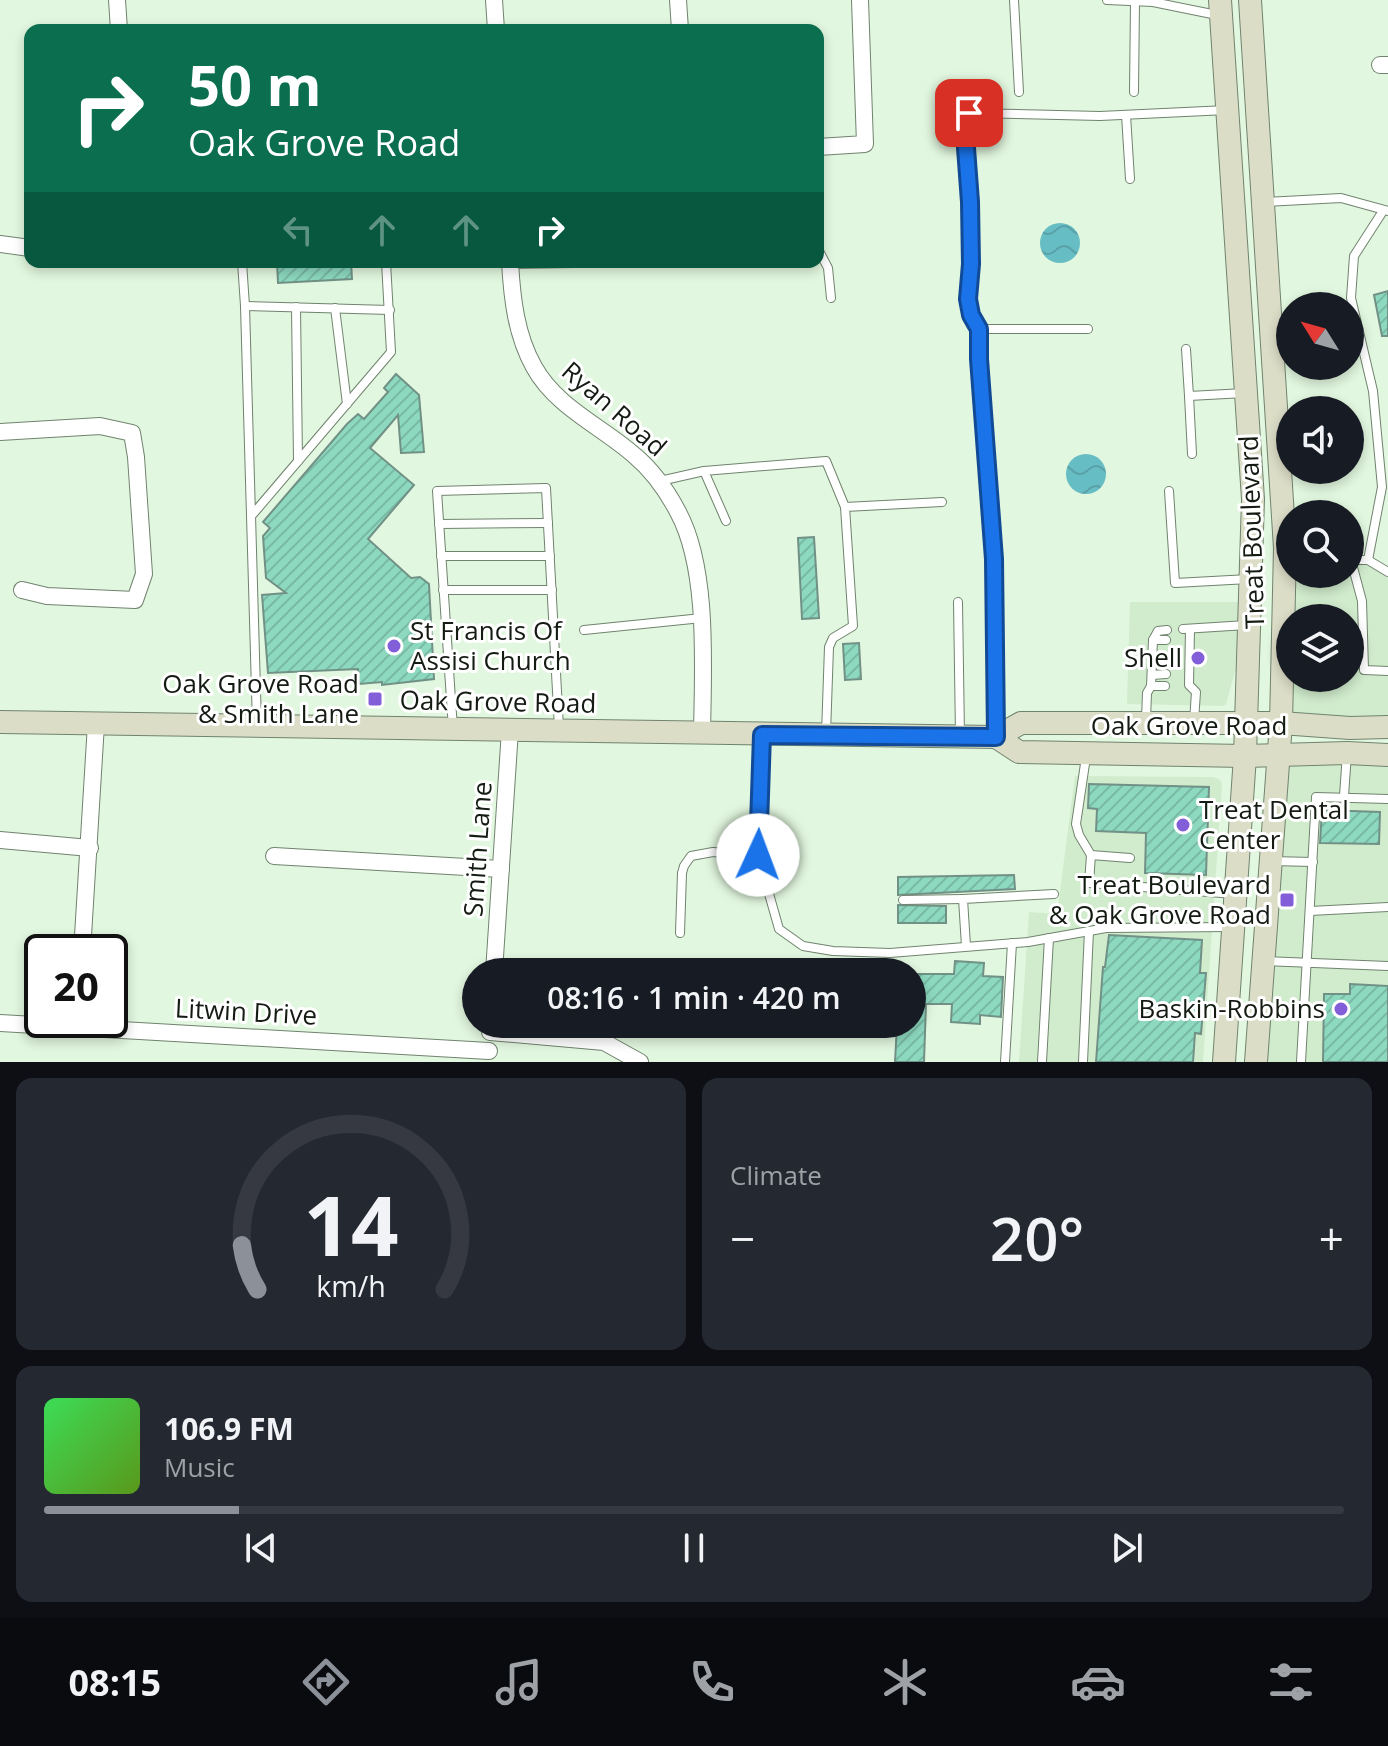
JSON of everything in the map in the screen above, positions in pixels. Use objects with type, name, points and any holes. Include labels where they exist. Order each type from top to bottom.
[{"type":"main road","name":"Treat Boulevard","points":[[1250,0],[1284,500]]},
{"type":"main road","name":"Treat Boulevard","points":[[1221,8],[1253,499],[1245,756],[1224,1062]]},
{"type":"main road","name":"Treat Boulevard","points":[[1256,1062],[1281,723],[1287,588]]},
{"type":"main road","name":"Oak Grove Road","points":[[0,722],[996,737],[1021,723],[1281,723],[1350,728],[1388,727]]},
{"type":"main road","name":"Oak Grove Road","points":[[996,737],[1019,752],[1388,755]]},
{"type":"street","points":[[117,0],[119,24]]},
{"type":"street","points":[[494,0],[496,24]]},
{"type":"street","points":[[678,0],[680,24]]},
{"type":"street","points":[[824,147],[865,144],[860,0]]},
{"type":"street","points":[[0,244],[24,247]]},
{"type":"street","name":"Ryan Road","points":[[510,268],[512,302],[521,337],[534,368],[552,391],[635,455],[659,481],[679,513],[694,546],[702,618],[702,733]]},
{"type":"street","points":[[0,432],[100,426],[132,433],[136,457],[144,574],[135,600],[47,596],[22,590]]},
{"type":"street","points":[[83,934],[96,724]]},
{"type":"street","name":"Smith Lane","points":[[495,958],[510,730]]},
{"type":"street","points":[[0,840],[90,848]]},
{"type":"street","points":[[274,856],[501,869]]},
{"type":"street","name":"Litwin Drive","points":[[0,1023],[24,1023]]},
{"type":"street","name":"Litwin Drive","points":[[128,1027],[489,1056]]},
{"type":"street","points":[[571,1038],[604,1042],[640,1062]]},
{"type":"lane","points":[[1014,0],[1019,92]]},
{"type":"lane","points":[[1107,0],[1221,8]]},
{"type":"lane","points":[[1134,92],[1135,1]]},
{"type":"lane","points":[[996,737],[994,559],[979,329],[971,315],[968,299],[971,248],[965,115],[1126,115],[1228,110]]},
{"type":"lane","points":[[1126,115],[1130,179]]},
{"type":"lane","points":[[1263,202],[1341,198],[1386,211],[1354,256],[1351,298],[1373,391],[1382,487],[1368,560]]},
{"type":"lane","points":[[824,260],[828,268],[831,298]]},
{"type":"lane","points":[[242,268],[257,726]]},
{"type":"lane","points":[[252,515],[391,352],[386,268]]},
{"type":"lane","points":[[245,306],[390,310]]},
{"type":"lane","points":[[296,307],[298,462]]},
{"type":"lane","points":[[335,308],[347,404]]},
{"type":"lane","points":[[979,329],[1088,329]]},
{"type":"lane","points":[[1186,349],[1192,454]]},
{"type":"lane","points":[[1189,396],[1246,393]]},
{"type":"lane","points":[[1377,436],[1388,435]]},
{"type":"lane","points":[[659,481],[704,471],[826,461],[845,507],[853,626],[833,638],[829,647],[825,735]]},
{"type":"lane","points":[[704,471],[726,521]]},
{"type":"lane","points":[[453,730],[437,491],[546,488],[559,731]]},
{"type":"lane","points":[[1169,491],[1175,583],[1249,579]]},
{"type":"lane","points":[[845,507],[942,502]]},
{"type":"lane","points":[[439,524],[548,523]]},
{"type":"lane","points":[[441,556],[550,556]]},
{"type":"lane","points":[[1364,560],[1388,572]]},
{"type":"lane","points":[[1358,588],[1362,601],[1364,670],[1388,671]]},
{"type":"lane","points":[[443,590],[552,590]]},
{"type":"lane","points":[[958,602],[960,736]]},
{"type":"lane","points":[[584,630],[702,618]]},
{"type":"lane","points":[[1193,724],[1196,692],[1186,685],[1187,629],[1248,625]]},
{"type":"lane","points":[[1145,724],[1153,640],[1158,631],[1166,635]]},
{"type":"lane","points":[[1152,675],[1166,674]]},
{"type":"lane","points":[[1151,686],[1165,686]]},
{"type":"lane","points":[[762,735],[758,855],[779,929],[803,946],[833,951],[890,953],[1012,943],[1106,928],[1233,927]]},
{"type":"lane","points":[[1344,796],[1347,753]]},
{"type":"lane","points":[[1086,754],[1076,824],[1091,855],[1089,883],[1235,894]]},
{"type":"lane","points":[[1301,1062],[1316,797],[1388,799]]},
{"type":"lane","points":[[680,933],[682,873],[691,856],[713,852],[758,855]]},
{"type":"lane","points":[[1091,855],[1130,858]]},
{"type":"lane","points":[[1270,861],[1313,862]]},
{"type":"lane","points":[[903,900],[1054,894]]},
{"type":"lane","points":[[963,899],[966,946]]},
{"type":"lane","points":[[1310,911],[1388,907]]},
{"type":"lane","points":[[1083,1062],[1089,931]]},
{"type":"lane","points":[[1042,1062],[1049,938]]},
{"type":"lane","points":[[1005,1062],[1012,943]]},
{"type":"lane","points":[[1263,961],[1388,966]]},
{"type":"shaded area","points":[[1364,560],[1388,572],[1388,727],[1281,723],[1283,692],[1364,692],[1364,604],[1288,604],[1289,588],[1364,588]]},
{"type":"shaded area","points":[[1130,602],[1248,602],[1248,625],[1226,704],[1127,704]]},
{"type":"shaded area","points":[[1278,754],[1388,755],[1388,1062],[1256,1062]]},
{"type":"shaded area","points":[[1075,776],[1213,777],[1222,784],[1203,1062],[1019,1062],[1029,912],[1057,914]]},
{"type":"water","points":[[1060,223],[1074,229],[1080,243],[1074,257],[1060,263],[1046,257],[1040,243],[1046,229]]},
{"type":"water","points":[[1086,454],[1100,460],[1106,474],[1100,488],[1086,494],[1072,488],[1066,474],[1072,460]]},
{"type":"building","points":[[277,268],[351,268],[352,279],[278,283]]},
{"type":"building","points":[[1388,291],[1388,336],[1382,336],[1374,295]]},
{"type":"building","points":[[396,374],[419,395],[424,452],[401,453],[398,415],[370,448],[414,485],[368,539],[411,578],[420,577],[429,584],[434,679],[382,685],[382,682],[359,684],[358,669],[268,673],[262,595],[286,593],[266,578],[263,536],[270,528],[263,522],[347,424],[358,414],[364,419],[388,392],[384,388]]},
{"type":"building","points":[[814,537],[819,618],[802,619],[798,538]]},
{"type":"building","points":[[859,643],[861,679],[845,680],[843,644]]},
{"type":"building","name":"Treat Dental Center","points":[[1089,784],[1209,787],[1206,875],[1145,873],[1146,833],[1096,831],[1097,809],[1088,808]]},
{"type":"building","points":[[1322,810],[1380,812],[1379,844],[1320,843]]},
{"type":"building","points":[[1014,875],[1015,889],[898,895],[898,877]]},
{"type":"building","points":[[898,905],[946,906],[946,923],[898,923]]},
{"type":"building","points":[[1109,935],[1202,940],[1200,973],[1206,973],[1201,1034],[1195,1033],[1193,1062],[1096,1062],[1103,967]]},
{"type":"building","points":[[955,961],[984,963],[983,976],[1003,977],[1001,1017],[980,1015],[980,1024],[951,1022],[952,1004],[926,1004],[926,974],[954,974]]},
{"type":"building","points":[[1350,984],[1388,986],[1388,1062],[1323,1062],[1324,994],[1350,994]]},
{"type":"building","points":[[896,1038],[925,1038],[924,1062],[895,1062]]},
{"type":"place","name":"St Francis Of Assisi Church","points":[[394,646]]},
{"type":"place","name":"Shell","points":[[1198,658]]},
{"type":"place","name":"Oak Grove Road & Smith Lane","points":[[375,699]]},
{"type":"place","name":"Treat Dental Center","points":[[1183,825]]},
{"type":"place","name":"Treat Boulevard & Oak Grove Road","points":[[1287,900]]},
{"type":"place","name":"Baskin-Robbins","points":[[1341,1009]]},
{"type":"route","points":[[758,855],[762,735],[996,737],[994,559],[979,329],[971,315],[968,299],[970,202],[964,121],[969,113]]}]
